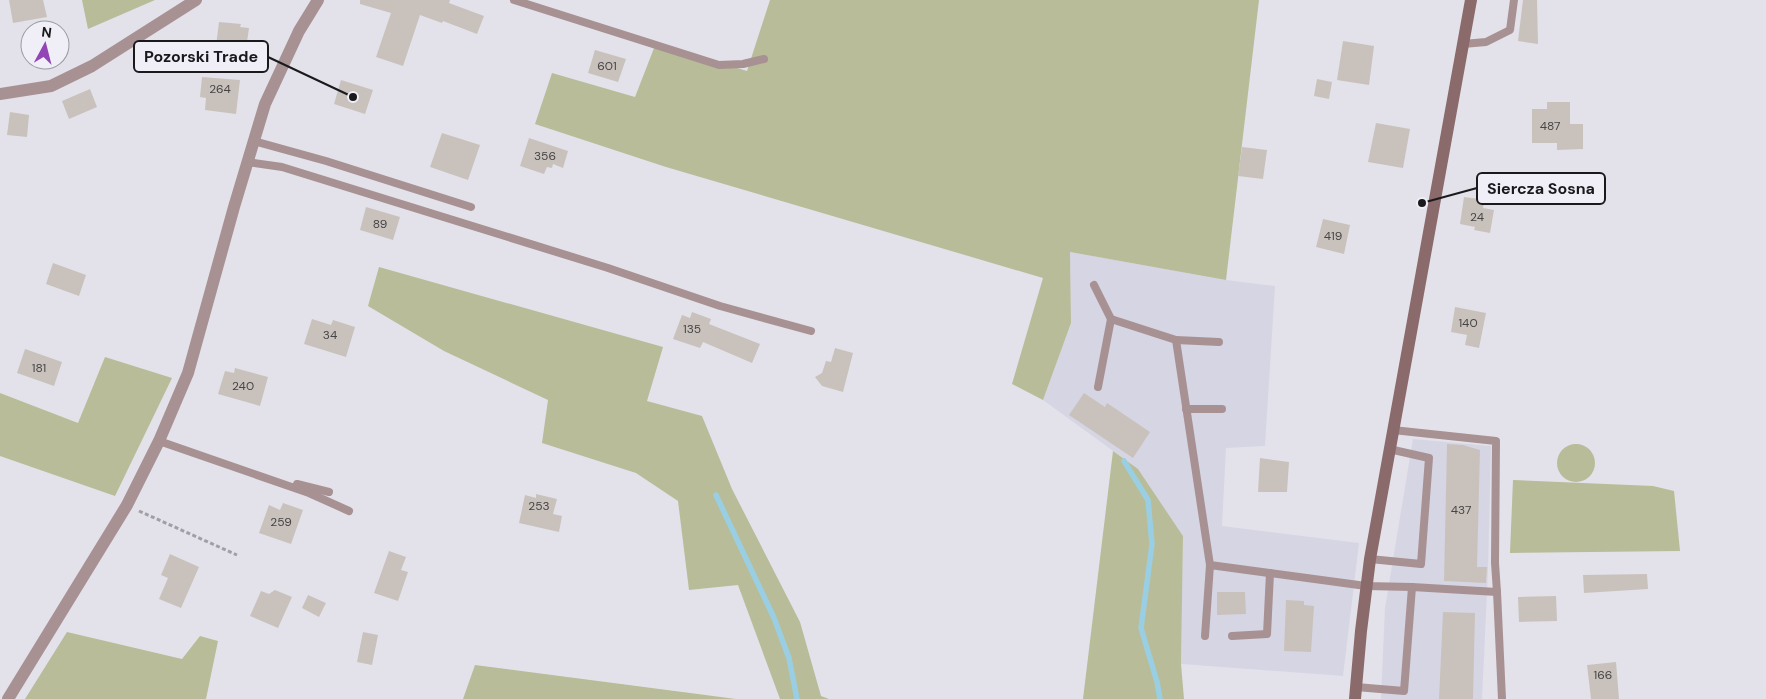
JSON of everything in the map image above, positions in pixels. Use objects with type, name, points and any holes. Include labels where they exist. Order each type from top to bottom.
[{"type":"street","points":[[0,94],[51,86],[121,48],[196,0]]},
{"type":"street","points":[[8,699],[127,505],[159,441],[188,373],[265,104],[299,31],[318,0]]},
{"type":"street","points":[[1356,693],[1370,559],[1471,0]]},
{"type":"lane","points":[[514,0],[719,65],[743,64],[764,59]]},
{"type":"lane","points":[[1463,44],[1486,42],[1510,30],[1514,0]]},
{"type":"lane","points":[[254,141],[326,161],[471,207]]},
{"type":"lane","points":[[247,162],[282,167],[608,268],[720,306],[811,332]]},
{"type":"lane","points":[[1094,285],[1111,319],[1098,387]]},
{"type":"lane","points":[[1111,319],[1176,340],[1220,342]]},
{"type":"lane","points":[[1176,340],[1210,565],[1205,636]]},
{"type":"lane","points":[[1186,409],[1222,409]]},
{"type":"lane","points":[[1393,430],[1496,441],[1495,563],[1502,699]]},
{"type":"lane","points":[[159,441],[309,493],[349,511]]},
{"type":"lane","points":[[1370,559],[1422,564],[1429,458],[1390,449]]},
{"type":"lane","points":[[265,478],[329,492]]},
{"type":"lane","points":[[1210,565],[1366,586],[1496,592]]},
{"type":"lane","points":[[1232,636],[1267,634],[1270,573]]},
{"type":"lane","points":[[1356,693],[1404,695],[1412,587]]},
{"type":"path","points":[[127,505],[236,555]]},
{"type":"shaded area","points":[[1070,252],[1226,280],[1275,286],[1265,446],[1226,448],[1222,526],[1359,543],[1343,676],[1181,664],[1183,536],[1138,469],[1043,400],[1071,323]]},
{"type":"shaded area","points":[[1413,439],[1491,446],[1482,699],[1381,699],[1385,608]]},
{"type":"green space","points":[[82,0],[155,0],[88,29]]},
{"type":"green space","points":[[770,0],[1259,0],[1226,280],[1070,252],[1071,323],[1043,400],[1012,384],[1043,278],[666,167],[535,124],[552,73],[635,97],[656,43],[747,71]]},
{"type":"green space","points":[[379,267],[663,347],[647,401],[702,416],[732,489],[800,622],[821,696],[829,699],[780,699],[738,585],[689,590],[678,501],[636,473],[542,443],[548,400],[444,351],[368,306]]},
{"type":"green space","points":[[105,357],[172,378],[115,496],[0,456],[0,393],[78,423]]},
{"type":"green space","points":[[1576,444],[1589,450],[1595,463],[1589,476],[1576,482],[1563,476],[1557,463],[1563,450]]},
{"type":"green space","points":[[1113,451],[1138,469],[1183,536],[1181,664],[1184,699],[1083,699]]},
{"type":"green space","points":[[1513,480],[1653,486],[1674,491],[1680,551],[1510,553]]},
{"type":"green space","points":[[67,632],[182,659],[200,636],[218,641],[206,699],[25,699]]},
{"type":"green space","points":[[475,665],[736,699],[463,699]]},
{"type":"building","points":[[9,0],[43,0],[47,17],[20,20],[20,22],[13,23]]},
{"type":"building","points":[[360,0],[450,0],[449,3],[484,16],[477,34],[443,21],[442,23],[420,15],[403,66],[376,57],[391,13],[360,4]]},
{"type":"building","points":[[1523,0],[1537,0],[1538,44],[1518,41]]},
{"type":"building","points":[[219,22],[241,24],[240,27],[249,28],[246,49],[216,46]]},
{"type":"building","points":[[1343,41],[1374,46],[1369,85],[1337,80]]},
{"type":"building","points":[[595,50],[626,59],[618,82],[588,73]]},
{"type":"building","points":[[202,77],[240,80],[236,114],[205,110],[206,98],[200,97]]},
{"type":"building","points":[[1317,79],[1332,82],[1329,99],[1314,96]]},
{"type":"building","points":[[341,80],[373,90],[365,114],[334,104]]},
{"type":"building","points":[[90,89],[97,107],[69,119],[62,101]]},
{"type":"building","points":[[1547,102],[1570,102],[1570,124],[1583,124],[1583,149],[1557,150],[1557,143],[1532,143],[1532,109],[1547,109]]},
{"type":"building","points":[[10,112],[29,115],[27,137],[7,135]]},
{"type":"building","points":[[1376,123],[1410,129],[1403,168],[1368,162]]},
{"type":"building","points":[[442,133],[480,145],[468,180],[430,167]]},
{"type":"building","points":[[529,138],[568,151],[563,168],[553,164],[552,168],[547,167],[544,174],[520,166]]},
{"type":"building","points":[[1242,147],[1267,150],[1263,179],[1238,176]]},
{"type":"building","points":[[1464,197],[1479,199],[1479,201],[1484,202],[1483,208],[1494,210],[1490,233],[1474,230],[1475,227],[1460,224]]},
{"type":"building","points":[[366,207],[400,217],[393,240],[360,230]]},
{"type":"building","points":[[1323,219],[1350,225],[1344,254],[1316,247]]},
{"type":"building","points":[[53,263],[86,275],[79,296],[46,284]]},
{"type":"building","points":[[1455,307],[1486,313],[1479,348],[1465,345],[1467,335],[1451,332]]},
{"type":"building","points":[[692,312],[711,319],[709,324],[760,344],[752,363],[703,342],[700,348],[673,339],[682,315],[690,318]]},
{"type":"building","points":[[312,319],[331,325],[333,320],[355,327],[346,357],[304,344]]},
{"type":"building","points":[[835,348],[853,353],[843,392],[822,386],[815,377],[822,373],[826,361],[831,362]]},
{"type":"building","points":[[25,349],[62,362],[54,386],[17,373]]},
{"type":"building","points":[[235,368],[268,377],[260,406],[218,394],[225,371],[234,373]]},
{"type":"building","points":[[1084,393],[1105,407],[1107,403],[1150,432],[1133,458],[1069,415]]},
{"type":"building","points":[[1447,444],[1463,445],[1480,450],[1477,567],[1487,567],[1486,583],[1444,581]]},
{"type":"building","points":[[1260,458],[1289,462],[1287,492],[1258,492]]},
{"type":"building","points":[[536,494],[557,499],[553,514],[562,516],[559,532],[519,523],[525,495],[536,498]]},
{"type":"building","points":[[283,503],[303,510],[291,544],[259,533],[269,505],[280,510]]},
{"type":"building","points":[[389,551],[406,557],[401,570],[408,572],[398,601],[374,593]]},
{"type":"building","points":[[170,554],[199,567],[181,608],[159,599],[168,578],[161,575]]},
{"type":"building","points":[[1647,574],[1648,589],[1584,593],[1583,575]]},
{"type":"building","points":[[275,590],[292,597],[278,628],[250,616],[261,591],[269,594]]},
{"type":"building","points":[[1217,592],[1245,592],[1246,614],[1217,615]]},
{"type":"building","points":[[308,595],[326,603],[319,617],[302,608]]},
{"type":"building","points":[[1556,596],[1557,621],[1519,622],[1518,597]]},
{"type":"building","points":[[1286,600],[1304,601],[1304,605],[1314,606],[1311,652],[1284,651]]},
{"type":"building","points":[[1443,612],[1475,613],[1473,699],[1439,699]]},
{"type":"building","points":[[363,632],[378,635],[372,665],[357,662]]},
{"type":"building","points":[[1616,662],[1619,699],[1591,699],[1587,665]]},
{"type":"waterway","points":[[1124,461],[1148,500],[1152,544],[1141,628],[1160,699]]},
{"type":"waterway","points":[[716,495],[774,618],[789,658],[797,699]]},
{"type":"place","name":"Pozorski Trade","points":[[353,97]]},
{"type":"place","name":"Siercza Sosna","points":[[1422,203]]}]
